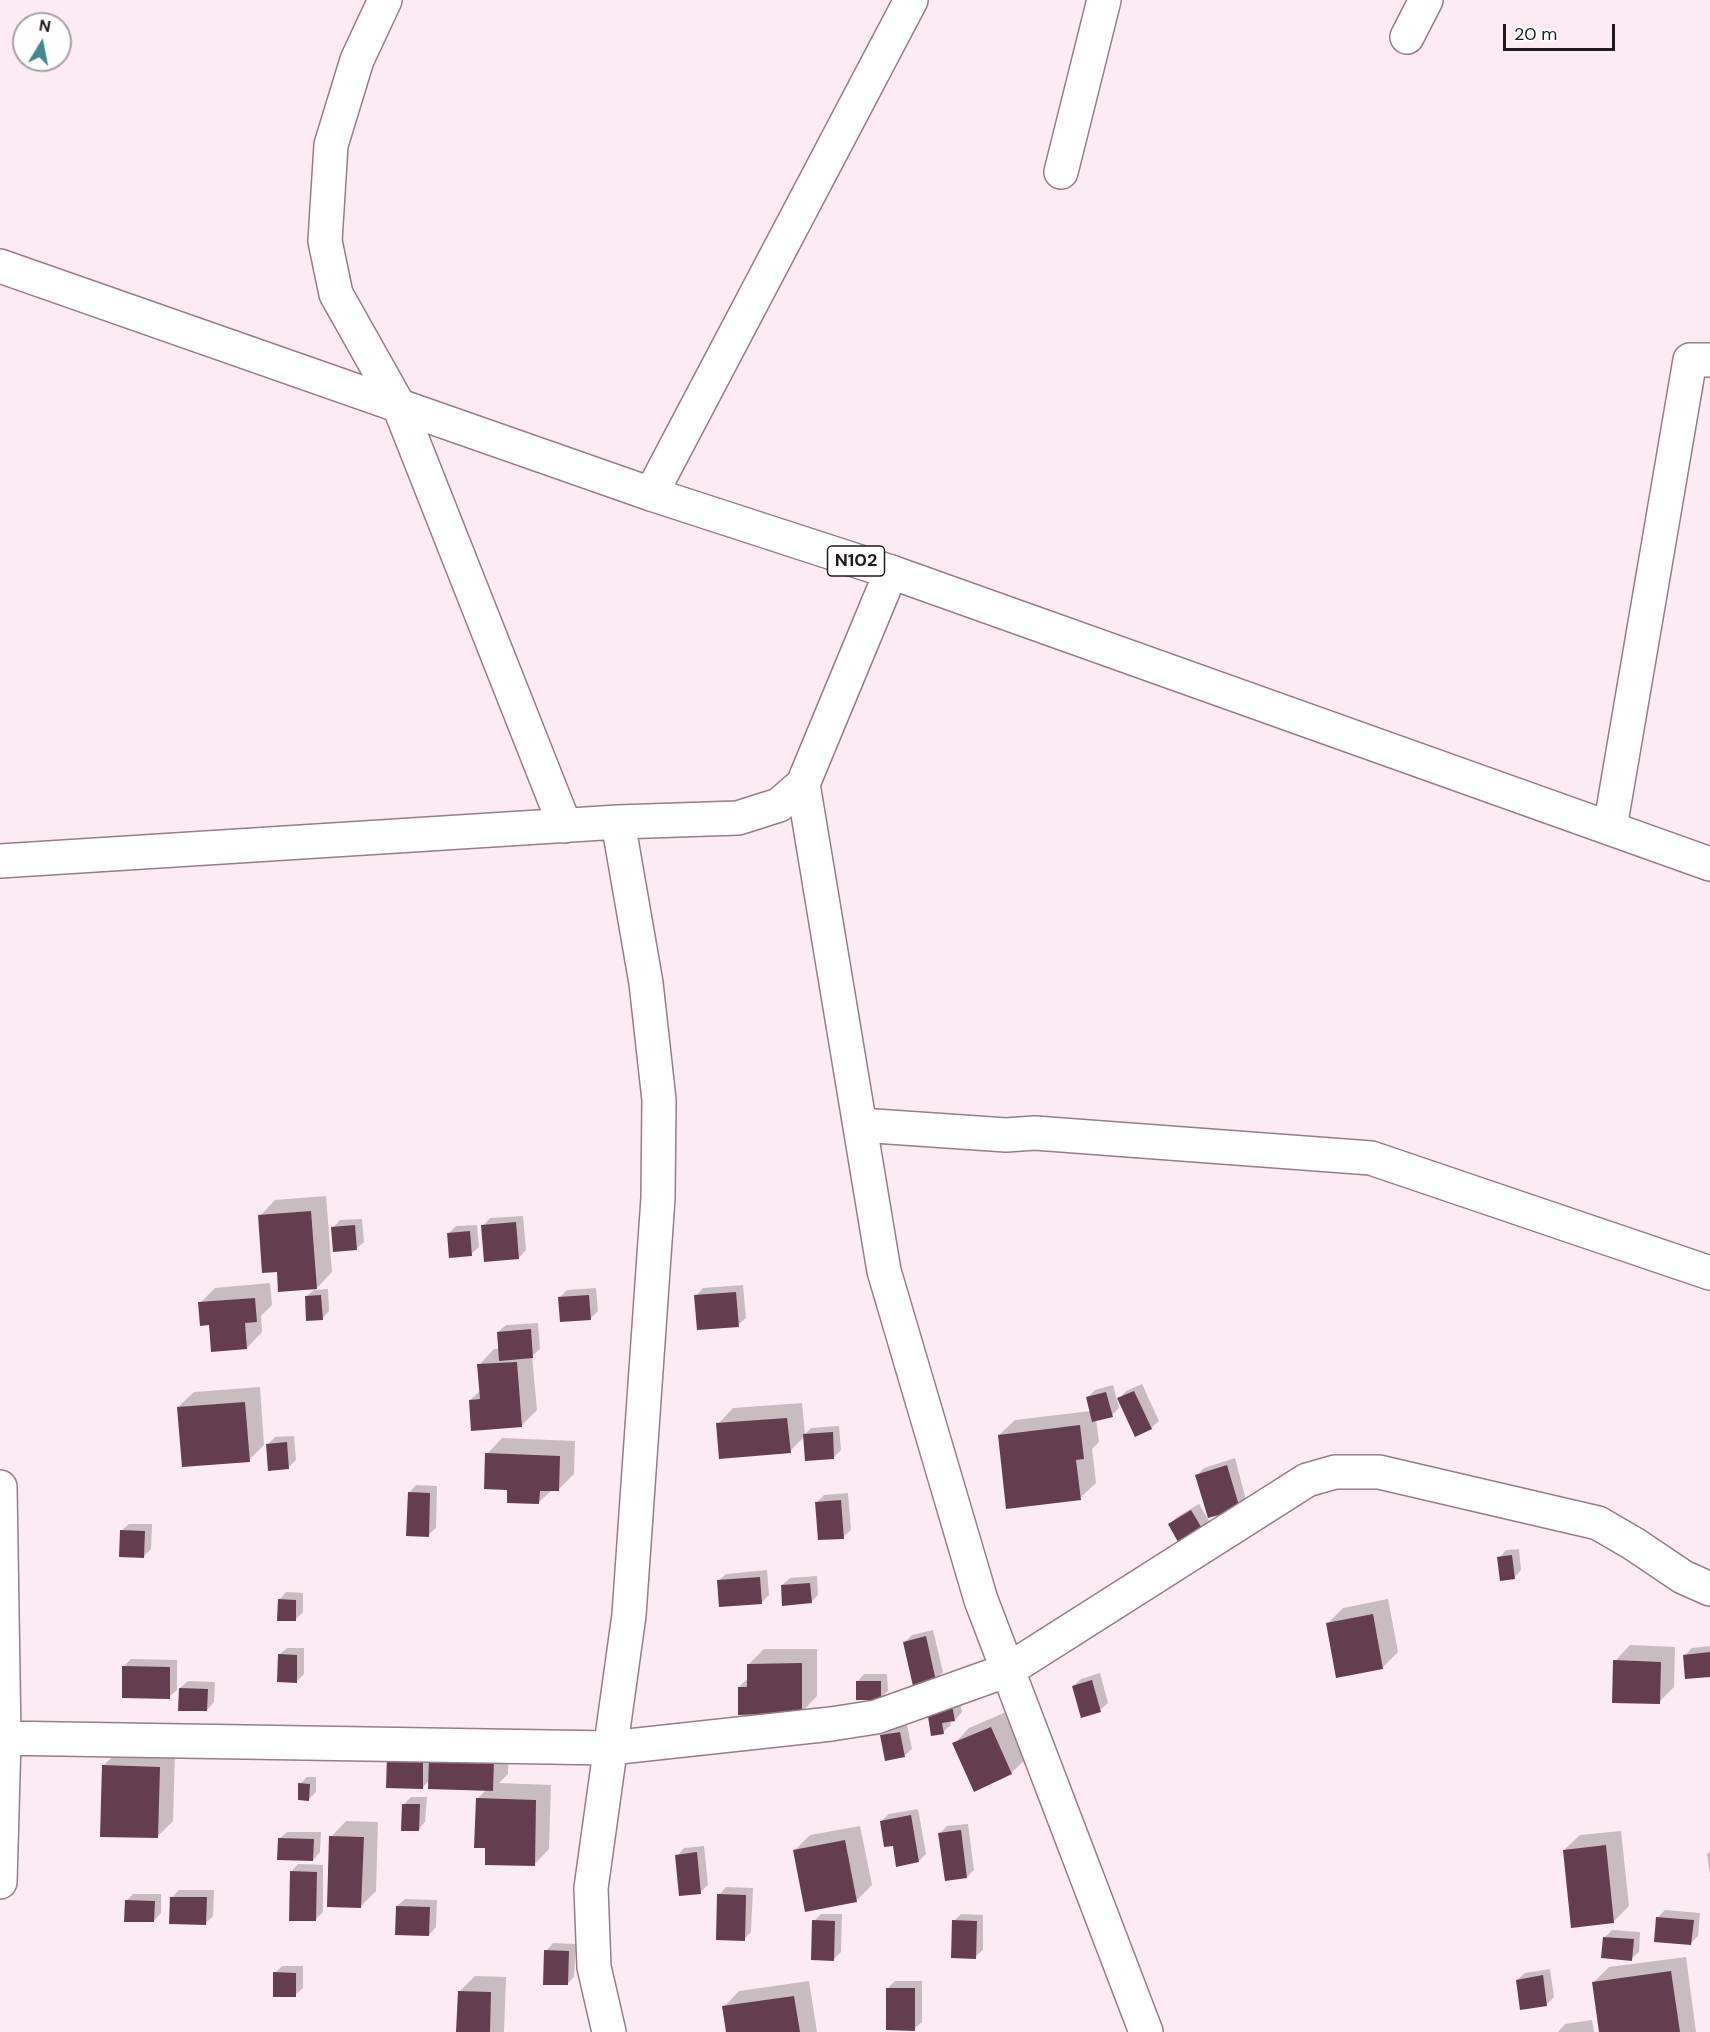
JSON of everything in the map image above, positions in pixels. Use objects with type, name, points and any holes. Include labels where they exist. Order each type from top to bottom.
[{"type":"street","points":[[385,0],[357,60],[331,145],[325,241],[336,294],[399,406],[565,826]]},
{"type":"street","points":[[651,494],[911,0]]},
{"type":"street","points":[[1061,172],[1104,0]]},
{"type":"street","points":[[1407,37],[1426,0]]},
{"type":"street","name":"N102","points":[[0,266],[651,494],[891,572],[1710,864]]},
{"type":"street","points":[[1610,828],[1690,360],[1710,360]]},
{"type":"street","points":[[0,861],[618,822],[738,818],[778,805],[803,784],[891,572]]},
{"type":"street","points":[[803,784],[884,1271],[981,1600],[1146,2032]]},
{"type":"street","points":[[609,2032],[594,1967],[591,1888],[630,1603],[658,1198],[659,1100],[646,983],[618,822]]},
{"type":"street","points":[[860,1125],[1006,1135],[1035,1133],[1371,1158],[1710,1273]]},
{"type":"street","points":[[2,1738],[610,1748],[876,1717],[1008,1670],[1307,1480],[1335,1472],[1379,1473],[1598,1522],[1683,1577],[1710,1590]]},
{"type":"street","points":[[0,1487],[2,1738],[0,1882]]},
{"type":"building","points":[[311,1211],[317,1289],[278,1292],[277,1272],[262,1273],[258,1215]]},
{"type":"building","points":[[516,1222],[519,1259],[484,1262],[481,1225]]},
{"type":"building","points":[[355,1225],[357,1250],[333,1252],[331,1227]]},
{"type":"building","points":[[470,1231],[472,1256],[449,1258],[447,1233]]},
{"type":"building","points":[[736,1292],[739,1327],[697,1330],[694,1295]]},
{"type":"building","points":[[321,1295],[323,1320],[306,1321],[305,1296]]},
{"type":"building","points":[[589,1295],[591,1320],[560,1322],[558,1297]]},
{"type":"building","points":[[255,1298],[257,1322],[245,1323],[247,1349],[211,1352],[209,1325],[200,1326],[198,1302]]},
{"type":"building","points":[[531,1329],[533,1358],[499,1361],[497,1332]]},
{"type":"building","points":[[517,1362],[522,1427],[471,1431],[469,1400],[480,1399],[477,1364]]},
{"type":"building","points":[[1134,1391],[1152,1429],[1135,1437],[1117,1398]]},
{"type":"building","points":[[1106,1392],[1113,1417],[1092,1422],[1086,1397]]},
{"type":"building","points":[[245,1402],[250,1462],[182,1467],[177,1407]]},
{"type":"building","points":[[787,1418],[791,1453],[719,1459],[716,1423]]},
{"type":"building","points":[[1080,1425],[1084,1459],[1076,1460],[1081,1500],[1006,1509],[998,1435]]},
{"type":"building","points":[[833,1432],[834,1459],[805,1461],[803,1434]]},
{"type":"building","points":[[287,1442],[289,1469],[268,1471],[266,1444]]},
{"type":"building","points":[[485,1453],[560,1456],[559,1491],[540,1491],[539,1504],[507,1503],[507,1490],[484,1489]]},
{"type":"building","points":[[1227,1465],[1240,1509],[1208,1518],[1195,1475]]},
{"type":"building","points":[[408,1492],[430,1493],[429,1537],[406,1536]]},
{"type":"building","points":[[841,1500],[844,1539],[818,1540],[815,1502]]},
{"type":"building","points":[[1191,1510],[1206,1535],[1182,1549],[1168,1524]]},
{"type":"building","points":[[120,1530],[145,1531],[144,1558],[119,1557]]},
{"type":"building","points":[[1512,1555],[1515,1579],[1500,1581],[1497,1557]]},
{"type":"building","points":[[760,1577],[762,1604],[719,1607],[717,1580]]},
{"type":"building","points":[[810,1583],[812,1603],[782,1606],[781,1585]]},
{"type":"building","points":[[278,1599],[296,1600],[296,1621],[277,1621]]},
{"type":"building","points":[[1373,1614],[1383,1669],[1336,1678],[1326,1623]]},
{"type":"building","points":[[926,1636],[936,1681],[913,1686],[903,1642]]},
{"type":"building","points":[[1710,1652],[1710,1677],[1685,1679],[1683,1655]]},
{"type":"building","points":[[278,1654],[297,1655],[297,1683],[277,1682]]},
{"type":"building","points":[[1613,1660],[1661,1662],[1660,1704],[1612,1703]]},
{"type":"building","points":[[802,1663],[802,1713],[738,1715],[738,1687],[747,1687],[747,1664]]},
{"type":"building","points":[[122,1666],[170,1667],[170,1699],[122,1698]]},
{"type":"building","points":[[1092,1680],[1101,1712],[1081,1718],[1072,1686]]},
{"type":"building","points":[[856,1681],[881,1681],[881,1700],[856,1700]]},
{"type":"building","points":[[179,1688],[208,1689],[207,1711],[178,1711]]},
{"type":"building","points":[[952,1705],[955,1721],[942,1723],[944,1734],[931,1736],[927,1710]]},
{"type":"building","points":[[991,1727],[1012,1774],[974,1792],[952,1743]]},
{"type":"building","points":[[900,1732],[905,1757],[885,1761],[880,1735]]},
{"type":"building","points":[[387,1755],[423,1756],[423,1789],[386,1788]]},
{"type":"building","points":[[429,1757],[494,1759],[493,1791],[428,1789]]},
{"type":"building","points":[[102,1765],[160,1767],[158,1838],[100,1837]]},
{"type":"building","points":[[298,1783],[310,1784],[309,1801],[298,1800]]},
{"type":"building","points":[[476,1798],[536,1800],[535,1866],[485,1865],[485,1848],[474,1848]]},
{"type":"building","points":[[402,1804],[420,1804],[419,1831],[401,1831]]},
{"type":"building","points":[[911,1815],[919,1862],[896,1867],[893,1846],[884,1847],[880,1821]]},
{"type":"building","points":[[961,1830],[967,1878],[945,1881],[938,1833]]},
{"type":"building","points":[[329,1836],[364,1837],[361,1908],[327,1907]]},
{"type":"building","points":[[278,1838],[314,1839],[313,1861],[277,1860]]},
{"type":"building","points":[[845,1840],[857,1902],[805,1912],[793,1850]]},
{"type":"building","points":[[1606,1845],[1614,1923],[1571,1928],[1563,1850]]},
{"type":"building","points":[[697,1852],[701,1894],[679,1896],[675,1855]]},
{"type":"building","points":[[290,1871],[317,1872],[316,1921],[289,1921]]},
{"type":"building","points":[[717,1894],[746,1895],[745,1941],[716,1940]]},
{"type":"building","points":[[170,1897],[207,1897],[206,1925],[169,1924]]},
{"type":"building","points":[[125,1900],[155,1901],[154,1922],[124,1922]]},
{"type":"building","points":[[396,1906],[430,1907],[429,1936],[395,1935]]},
{"type":"building","points":[[1656,1917],[1694,1920],[1691,1945],[1654,1942]]},
{"type":"building","points":[[812,1920],[835,1921],[834,1961],[811,1960]]},
{"type":"building","points":[[952,1920],[977,1921],[976,1959],[951,1958]]},
{"type":"building","points":[[1603,1937],[1634,1939],[1632,1961],[1601,1958]]},
{"type":"building","points":[[544,1950],[569,1951],[568,1985],[543,1985]]},
{"type":"building","points":[[1671,1971],[1680,2032],[1599,2032],[1592,1982]]},
{"type":"building","points":[[273,1972],[296,1973],[296,1997],[273,1997]]},
{"type":"building","points":[[1543,1975],[1547,2006],[1520,2010],[1516,1980]]},
{"type":"building","points":[[886,1988],[915,1988],[915,2031],[886,2030]]},
{"type":"building","points":[[458,1991],[491,1992],[490,2032],[456,2032]]},
{"type":"building","points":[[794,1996],[800,2032],[726,2032],[722,2006]]}]
